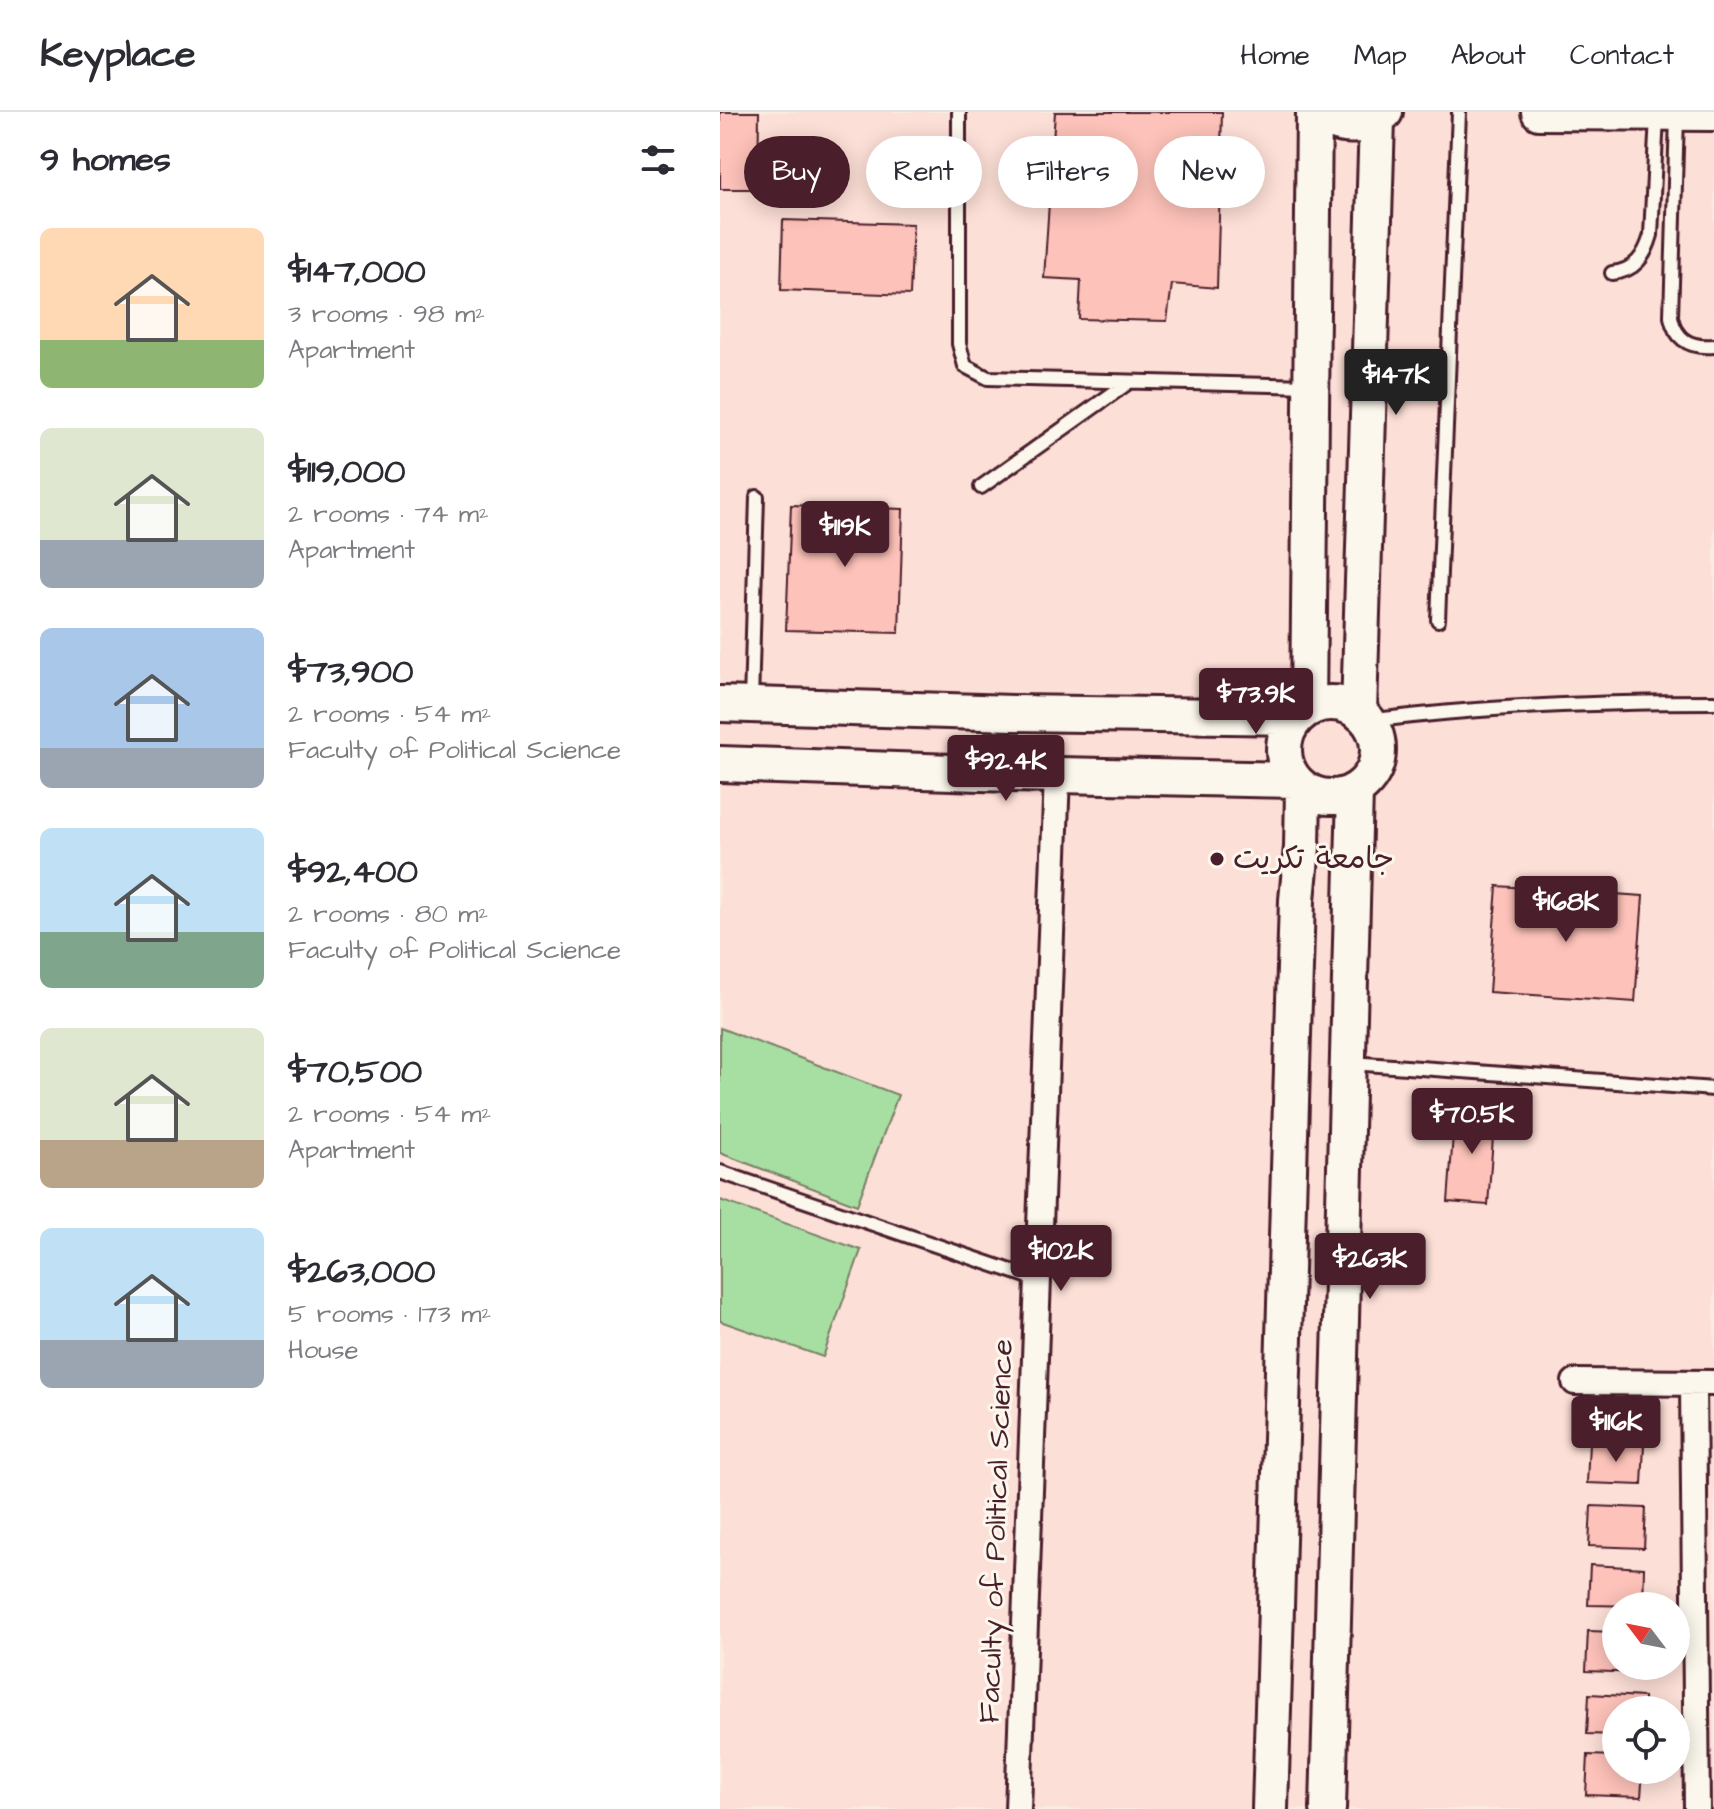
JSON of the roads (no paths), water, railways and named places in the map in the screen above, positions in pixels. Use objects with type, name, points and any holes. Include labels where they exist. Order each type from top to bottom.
[{"type":"street","points":[[720,764],[1299,784],[1329,798],[1342,797],[1366,783],[1378,759],[1378,746],[1364,716],[1381,116],[1360,126],[1342,126],[1317,112]]},
{"type":"street","points":[[1270,1809],[1297,900],[1302,847],[1299,784],[1287,768],[1285,741],[1302,713],[1317,112]]},
{"type":"street","points":[[1539,112],[1714,113]]},
{"type":"street","points":[[735,704],[1029,714],[1302,713],[1320,704],[1334,703],[1364,716]]},
{"type":"street","name":"Faculty of Political Science","points":[[1018,1809],[1057,775]]},
{"type":"street","points":[[1328,1809],[1355,791]]},
{"type":"street","points":[[1575,1382],[1704,1383],[1697,1809]]},
{"type":"lane","points":[[959,112],[959,344],[965,366],[988,378],[1310,386]]},
{"type":"lane","points":[[1438,620],[1459,112]]},
{"type":"lane","points":[[1612,273],[1637,263],[1651,235],[1657,113]]},
{"type":"lane","points":[[1677,113],[1671,317],[1675,331],[1685,342],[1699,347],[1714,346]]},
{"type":"lane","points":[[981,487],[1129,382]]},
{"type":"lane","points":[[735,704],[757,497]]},
{"type":"lane","points":[[1364,716],[1616,702],[1714,702]]},
{"type":"lane","points":[[1347,1062],[1714,1089]]},
{"type":"lane","points":[[720,1172],[1038,1280]]},
{"type":"place","name":"جامعة تكريت","points":[[1217,859]]}]
